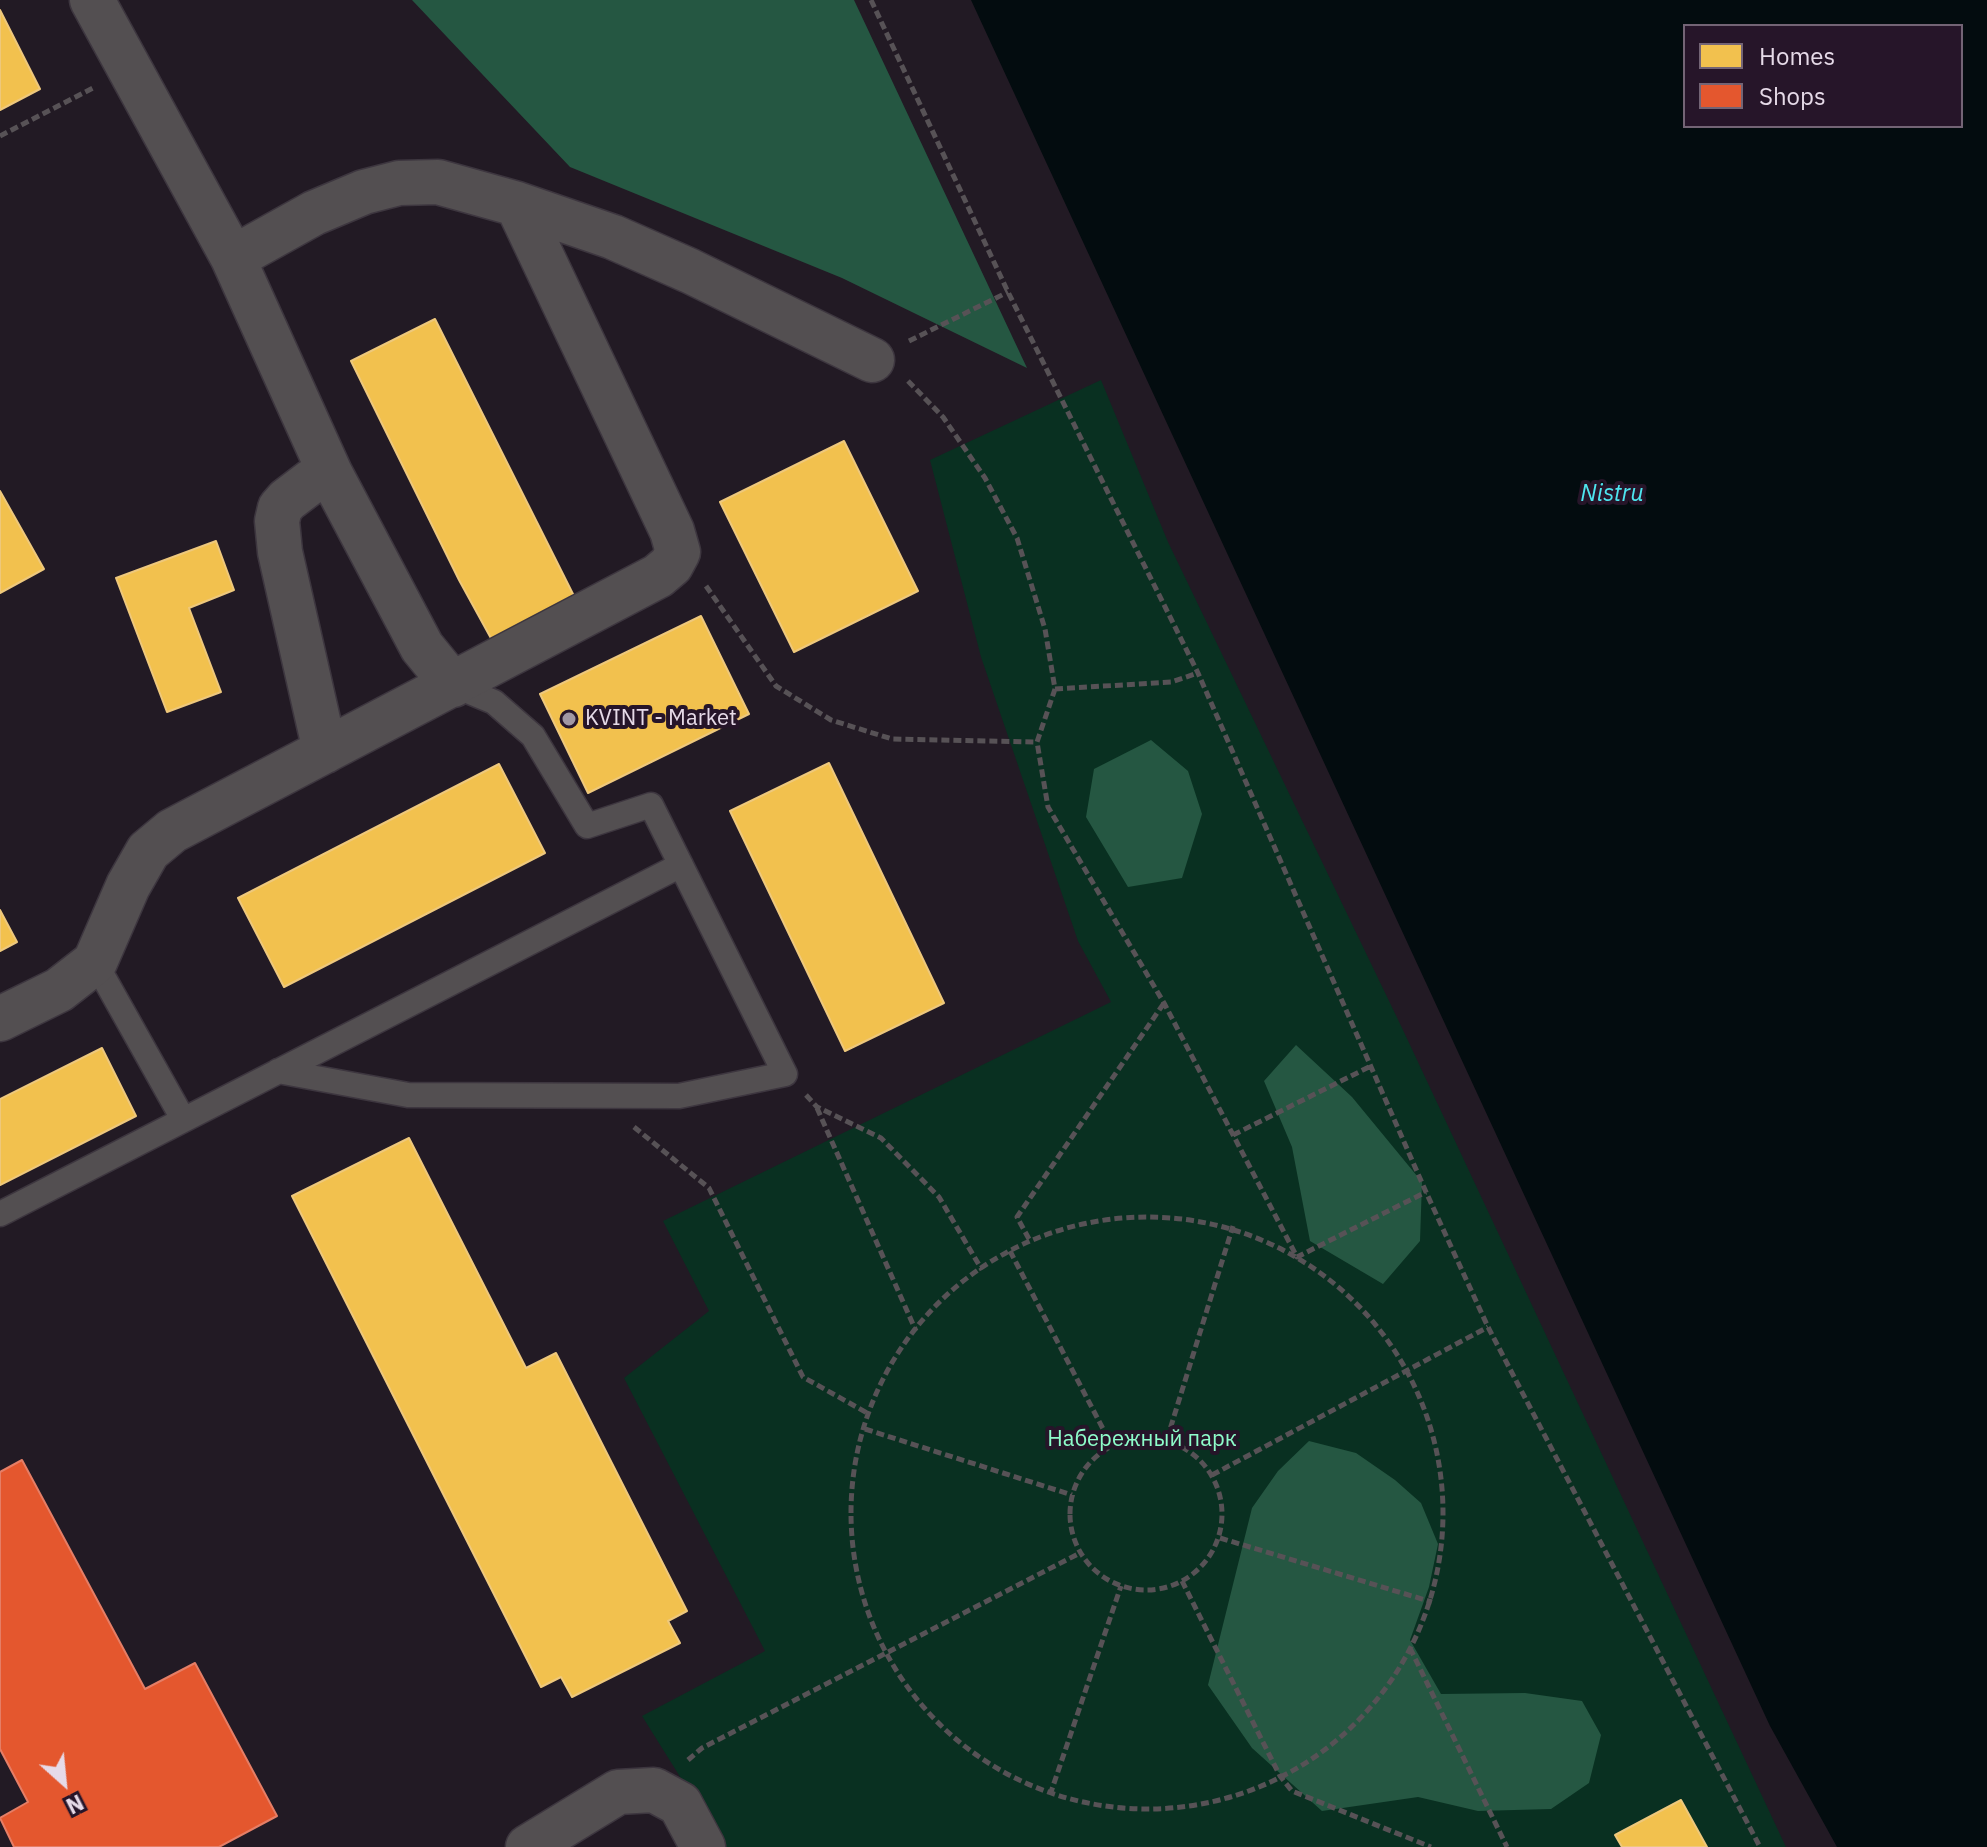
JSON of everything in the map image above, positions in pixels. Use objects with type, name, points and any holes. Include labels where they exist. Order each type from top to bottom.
[{"type":"street","points":[[92,0],[233,258],[330,473],[422,647],[453,685]]},
{"type":"street","points":[[233,258],[314,213],[364,192],[399,183],[438,182],[517,204],[613,237],[872,360]]},
{"type":"street","points":[[0,1019],[59,990],[95,962],[128,886],[148,851],[172,831],[658,576],[671,565],[678,552],[672,531],[517,204]]},
{"type":"street","points":[[325,751],[280,552],[277,521],[280,508],[287,500],[312,481],[330,473]]},
{"type":"street","points":[[528,1847],[618,1792],[654,1790],[680,1804],[703,1847]]},
{"type":"lane","points":[[278,1071],[408,1095],[679,1096],[785,1074],[651,805],[587,826],[533,736],[494,702],[453,685]]},
{"type":"lane","points":[[0,1214],[681,865]]},
{"type":"lane","points":[[95,962],[183,1119]]},
{"type":"path","points":[[871,0],[1008,292],[1198,673],[1488,1327],[1760,1847]]},
{"type":"path","points":[[0,136],[128,69]]},
{"type":"path","points":[[872,360],[1008,292]]},
{"type":"path","points":[[872,360],[907,380],[943,417],[985,478],[1017,538],[1045,629],[1055,689],[1037,742],[1048,807],[1164,1003],[1297,1257]]},
{"type":"path","points":[[678,552],[776,686],[831,720],[892,739],[1037,742]]},
{"type":"path","points":[[1055,689],[1171,682],[1198,673]]},
{"type":"path","points":[[1029,1239],[1017,1217],[1164,1003]]},
{"type":"path","points":[[1233,1135],[1371,1066]]},
{"type":"path","points":[[785,1074],[817,1107],[881,1138],[939,1197],[982,1270]]},
{"type":"path","points":[[607,1096],[633,1126],[709,1188],[803,1377],[869,1414]]},
{"type":"path","points":[[817,1107],[916,1331]]},
{"type":"path","points":[[1297,1257],[1426,1192]]},
{"type":"path","points":[[1129,1215],[1233,1226],[1316,1266],[1385,1332],[1430,1415],[1446,1509],[1432,1602],[1390,1687],[1322,1754],[1237,1797],[1144,1811],[1050,1795],[960,1747],[893,1670],[854,1575],[851,1473],[882,1376],[944,1295],[1029,1239],[1129,1215]]},
{"type":"path","points":[[1167,1439],[1233,1226]]},
{"type":"path","points":[[1010,1251],[1112,1446]]},
{"type":"path","points":[[1212,1475],[1488,1327]]},
{"type":"path","points":[[865,1429],[1072,1495]]},
{"type":"path","points":[[1143,1437],[1167,1439],[1191,1451],[1212,1475],[1219,1489],[1223,1514],[1220,1538],[1208,1559],[1182,1581],[1169,1587],[1145,1591],[1121,1586],[1097,1573],[1080,1553],[1071,1529],[1072,1495],[1078,1477],[1095,1457],[1112,1446],[1143,1437]]},
{"type":"path","points":[[1220,1538],[1432,1602]]},
{"type":"path","points":[[654,1790],[702,1748],[1080,1553]]},
{"type":"path","points":[[1182,1581],[1280,1776],[1292,1791],[1431,1847]]},
{"type":"path","points":[[1050,1795],[1121,1586]]},
{"type":"path","points":[[1409,1648],[1507,1847]]},
{"type":"green space","points":[[412,0],[854,0],[1027,368],[842,278],[570,167]]},
{"type":"green space","name":"Набережный парк","points":[[1101,380],[1168,542],[1403,1030],[1786,1847],[724,1847],[642,1716],[765,1651],[624,1378],[709,1311],[663,1221],[1111,1002],[1078,941],[981,657],[930,460]]},
{"type":"green space","points":[[1151,740],[1188,771],[1202,814],[1182,878],[1128,887],[1086,817],[1094,769]]},
{"type":"green space","points":[[1296,1045],[1352,1097],[1422,1182],[1420,1241],[1383,1284],[1310,1241],[1292,1147],[1264,1081]]},
{"type":"green space","points":[[1309,1441],[1356,1453],[1421,1503],[1438,1544],[1429,1587],[1410,1640],[1441,1694],[1525,1693],[1582,1701],[1601,1735],[1589,1783],[1551,1809],[1478,1811],[1418,1797],[1322,1811],[1252,1748],[1208,1685],[1252,1508],[1278,1471]]},
{"type":"water","name":"Nistru","points":[[971,0],[1987,0],[1987,1847],[1837,1847],[1770,1726]]},
{"type":"building: Homes","points":[[0,10],[40,89],[0,110]]},
{"type":"building: Homes","points":[[435,319],[576,600],[493,642],[351,361]]},
{"type":"building: Homes","points":[[844,441],[918,591],[794,652],[720,502]]},
{"type":"building: Homes","points":[[0,491],[44,569],[0,593]]},
{"type":"building: Homes","points":[[216,541],[234,590],[189,608],[221,692],[167,712],[116,578]]},
{"type":"building: Homes","points":[[701,616],[749,714],[588,793],[540,694]]},
{"type":"building: Homes","points":[[829,763],[944,1003],[845,1051],[730,811]]},
{"type":"building: Homes","points":[[499,764],[545,853],[284,987],[238,898]]},
{"type":"building: Homes","points":[[0,910],[17,942],[0,951]]},
{"type":"building: Homes","points":[[102,1048],[136,1116],[0,1185],[0,1099]]},
{"type":"building: Homes","points":[[409,1138],[526,1368],[556,1353],[687,1611],[668,1621],[680,1643],[572,1697],[561,1677],[541,1687],[292,1196]]},
{"type":"building: Homes","points":[[1681,1800],[1707,1847],[1622,1847],[1615,1835]]},
{"type":"building: Shops","points":[[22,1460],[145,1689],[195,1663],[277,1816],[219,1847],[14,1847],[0,1818],[28,1802],[0,1749],[0,1472]]},
{"type":"place","name":"KVINT - Market","points":[[569,719]]}]
